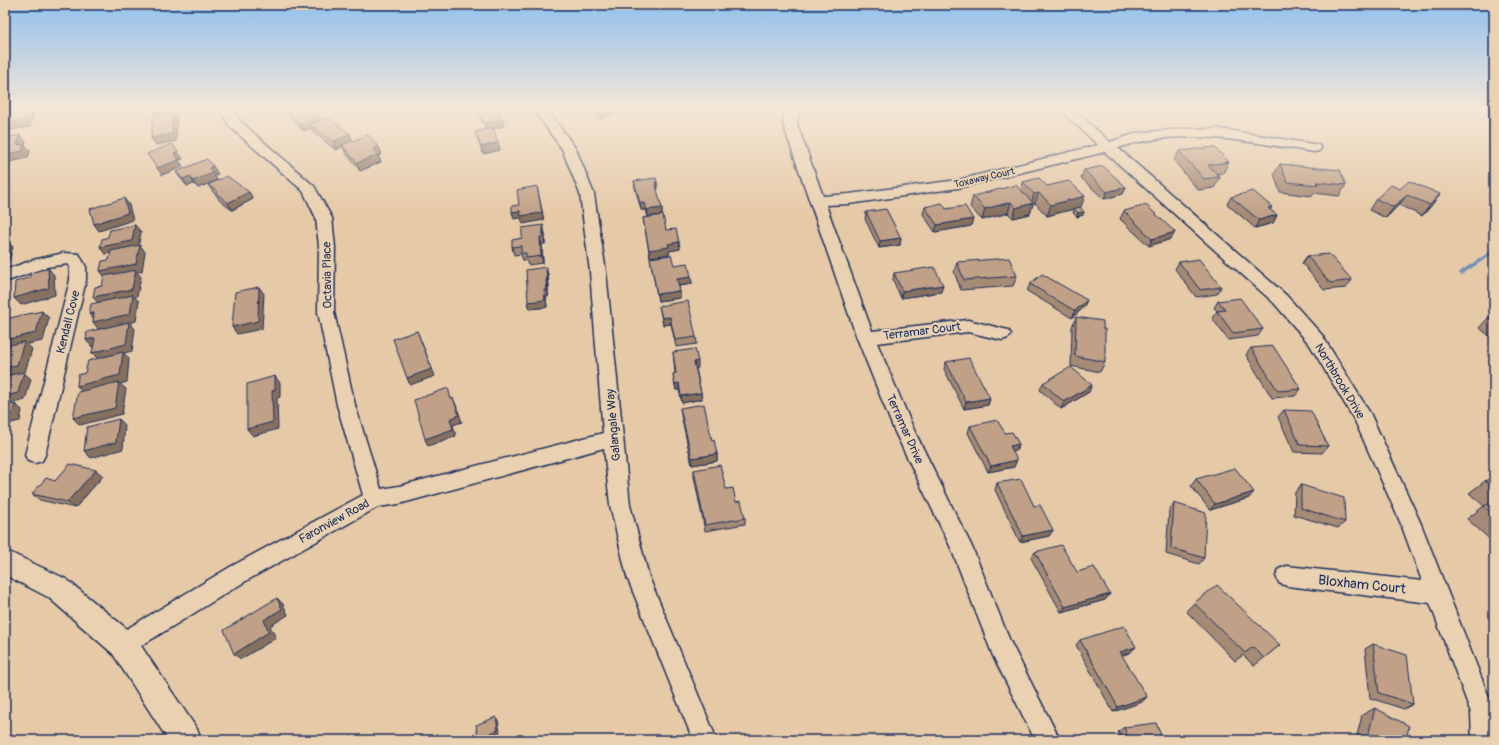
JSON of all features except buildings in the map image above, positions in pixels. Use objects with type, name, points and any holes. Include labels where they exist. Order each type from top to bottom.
[{"type":"main road","points":[[5,562],[58,588],[122,644],[186,740]]},
{"type":"street","name":"Octavia Place","points":[[258,144],[310,189],[324,218],[327,246],[326,312],[346,405],[374,500]]},
{"type":"street","name":"Galangale Way","points":[[565,144],[569,149],[587,194],[598,272],[620,504],[638,577],[705,740]]},
{"type":"street","name":"Terramar Drive","points":[[797,144],[866,338],[904,430],[961,548],[1001,648],[1048,740]]},
{"type":"street","name":"Northbrook Drive","points":[[1104,144],[1280,299],[1316,340],[1363,418],[1411,524],[1483,713],[1484,740]]},
{"type":"street","name":"Toxaway Court","points":[[817,201],[849,199],[958,184],[1117,144]]},
{"type":"street","name":"Toxaway Court","points":[[1287,144],[1314,148]]},
{"type":"street","name":"Kendall Cove","points":[[5,276],[52,259],[64,253],[73,258],[78,267],[78,280],[35,455]]},
{"type":"street","name":"Terramar Court","points":[[866,338],[968,326],[1002,334]]},
{"type":"street","name":"Faronview Road","points":[[122,644],[238,574],[374,500],[399,495],[613,438]]},
{"type":"street","name":"Bloxham Court","points":[[1287,576],[1437,592]]},
{"type":"waterway","points":[[1461,273],[1494,251]]}]
